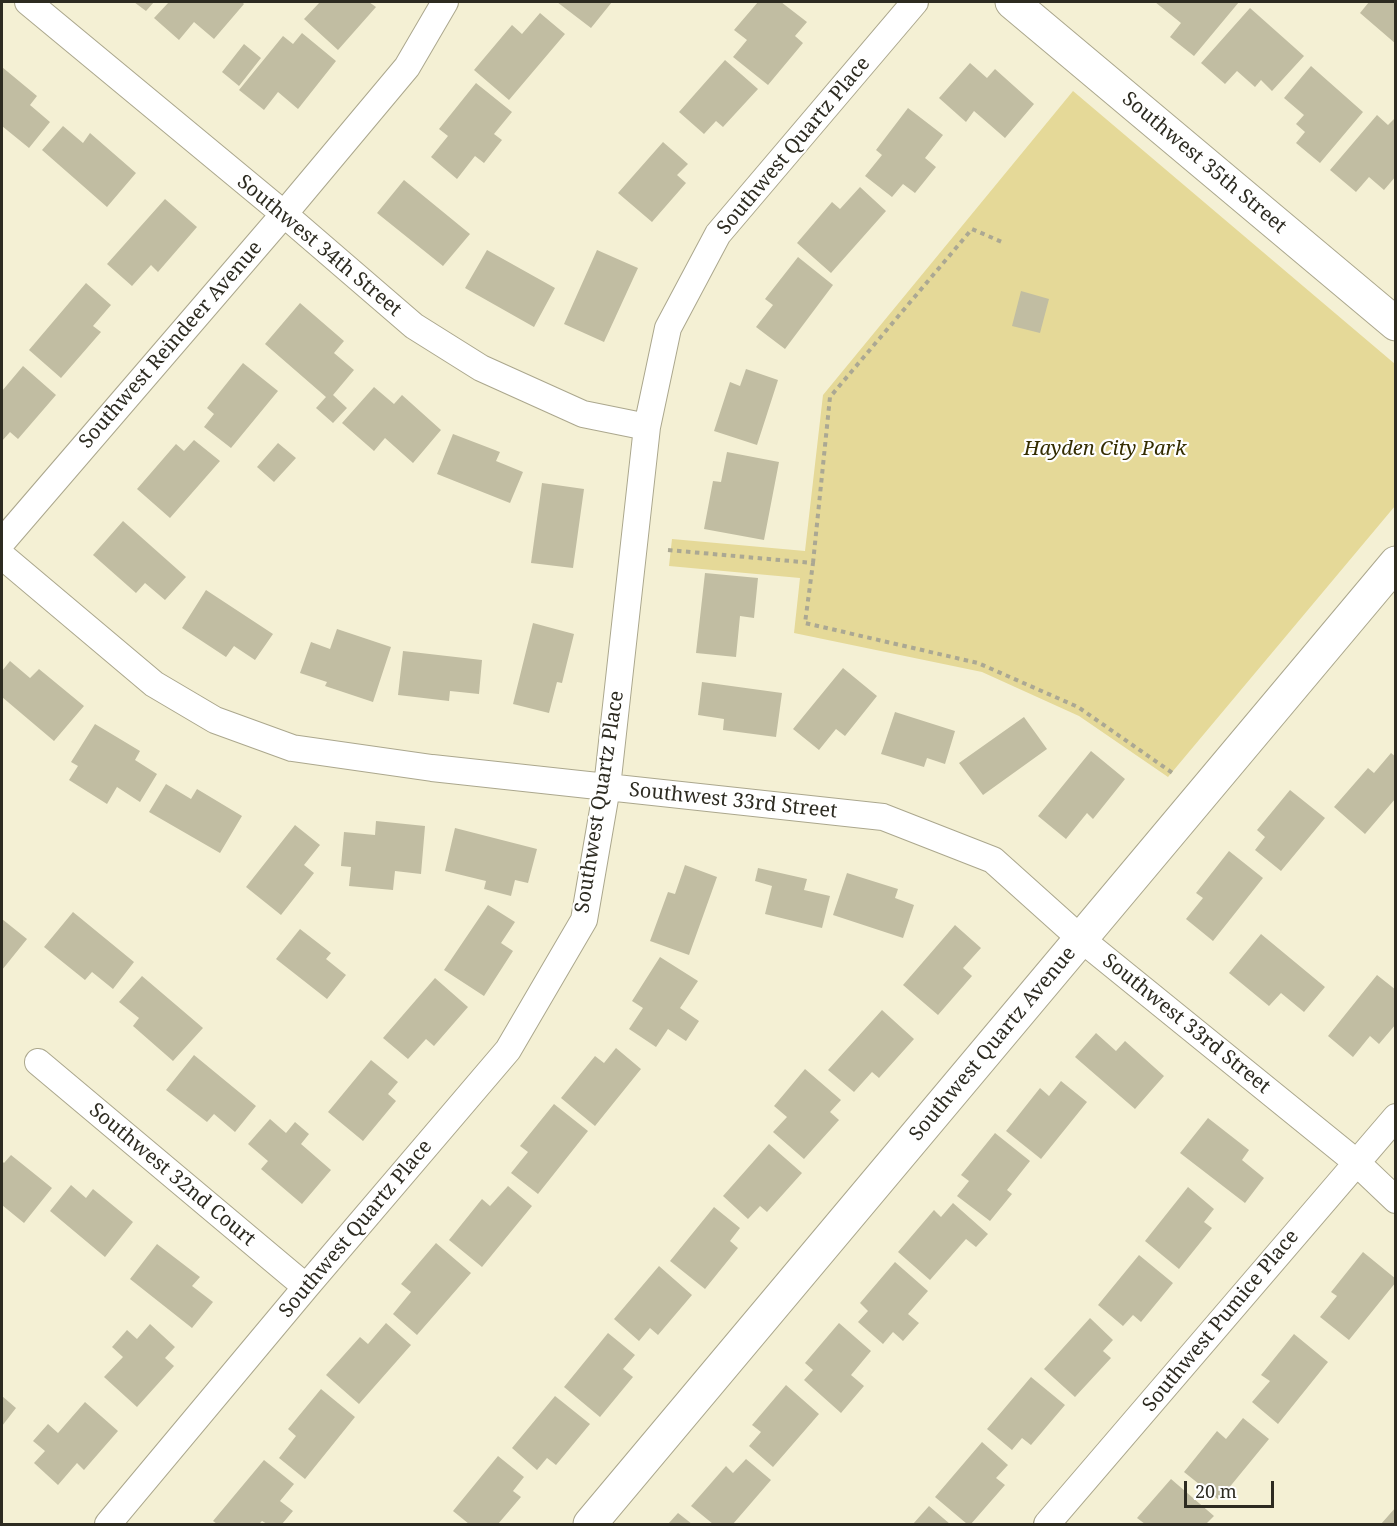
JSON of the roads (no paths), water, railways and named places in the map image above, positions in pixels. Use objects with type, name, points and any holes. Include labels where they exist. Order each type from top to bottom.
[{"type":"street","name":"Southwest 34th Street","points":[[28,2],[284,214],[414,326],[481,368],[583,414],[646,427]]},
{"type":"street","name":"Southwest Reindeer Avenue","points":[[2,542],[407,67],[445,2]]},
{"type":"street","name":"Southwest Quartz Place","points":[[108,1524],[508,1050],[584,920],[607,787],[646,427],[668,328],[718,234],[915,2]]},
{"type":"street","name":"Southwest 35th Street","points":[[1012,2],[1395,324]]},
{"type":"street","name":"Southwest 33rd Street","points":[[2,556],[154,684],[215,720],[292,748],[432,768],[883,817],[993,860],[1082,939],[1356,1162],[1395,1200]]},
{"type":"street","name":"Southwest Quartz Avenue","points":[[590,1524],[1395,563]]},
{"type":"street","name":"Southwest 32nd Court","points":[[38,1062],[306,1287]]},
{"type":"street","name":"Southwest Pumice Place","points":[[1047,1524],[1395,1117]]},
{"type":"park label","name":"Hayden City Park","points":[[1105,449]]}]
